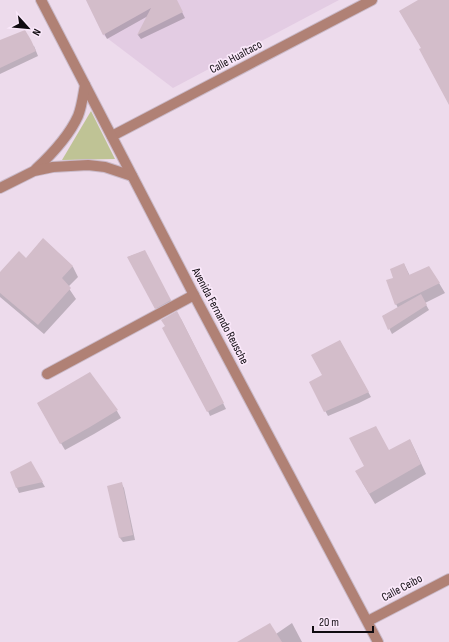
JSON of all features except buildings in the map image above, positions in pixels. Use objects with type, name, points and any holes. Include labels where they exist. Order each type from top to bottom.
[{"type":"street","name":"Avenida Fernando Reusche","points":[[41,0],[194,295],[378,642]]},
{"type":"street","name":"Calle Hualtaco","points":[[112,136],[372,0]]},
{"type":"street","points":[[34,171],[47,159],[70,130],[78,115],[83,100],[85,85]]},
{"type":"street","points":[[0,188],[34,171],[53,167],[88,166],[105,168],[132,176]]},
{"type":"street","points":[[47,374],[194,295]]},
{"type":"street","name":"Calle Ceibo","points":[[368,621],[449,579]]},
{"type":"shaded area","points":[[86,0],[339,0],[173,88],[103,35]]},
{"type":"green space","points":[[91,111],[115,159],[62,160]]}]
